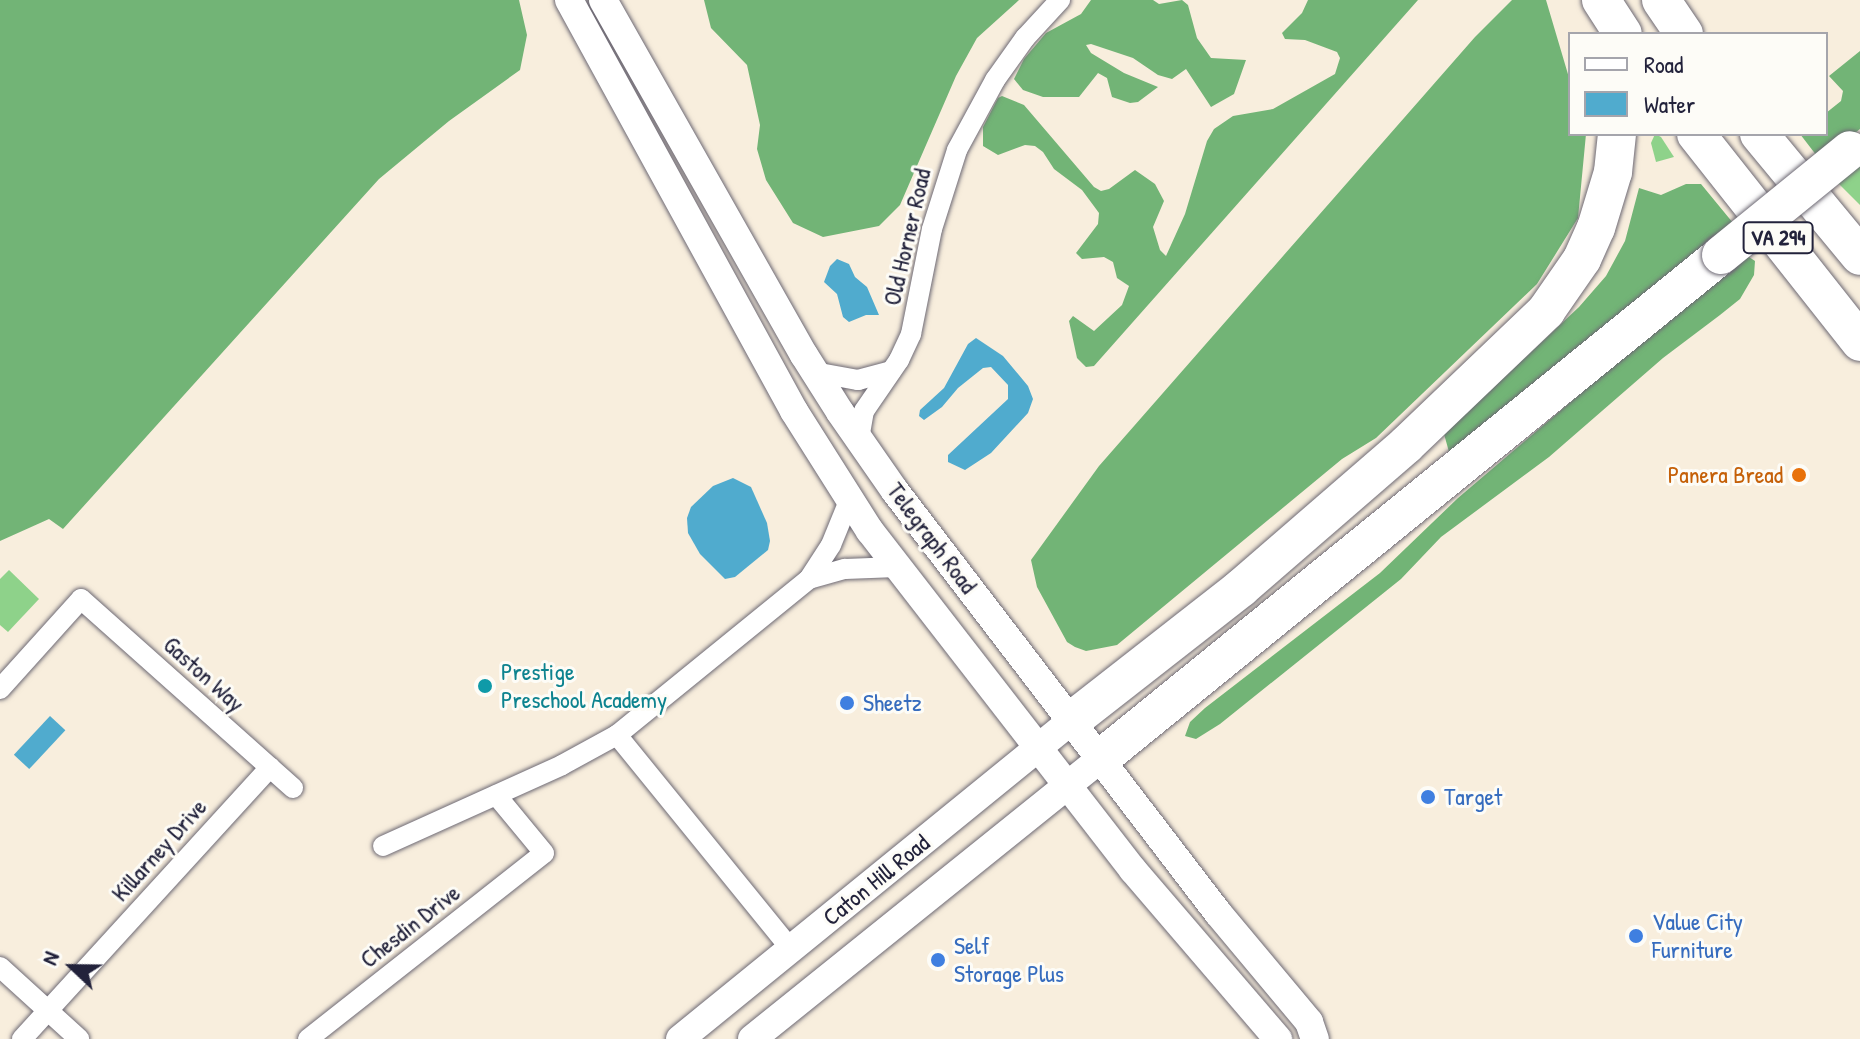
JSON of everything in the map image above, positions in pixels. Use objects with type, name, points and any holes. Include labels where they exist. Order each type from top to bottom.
[{"type":"highway","points":[[1585,0],[1598,32]]},
{"type":"highway","points":[[1601,0],[1622,32]]},
{"type":"highway","points":[[1661,0],[1683,32]]},
{"type":"highway","points":[[1071,721],[1287,548],[1406,445],[1546,311],[1582,259],[1596,228],[1613,172],[1617,136]]},
{"type":"highway","name":"VA 294","points":[[1698,136],[1860,342]]},
{"type":"highway","name":"VA 294","points":[[1761,136],[1860,256]]},
{"type":"highway","points":[[1100,759],[1855,147]]},
{"type":"highway","points":[[1792,174],[1860,229]]},
{"type":"main road","name":"Telegraph Road","points":[[569,0],[754,342],[849,501],[1066,785],[1162,905],[1278,1039]]},
{"type":"main road","name":"Telegraph Road","points":[[603,0],[785,323],[859,439],[1218,913],[1309,1022],[1315,1039]]},
{"type":"main road","points":[[754,342],[785,323]]},
{"type":"main road","name":"Caton Hill Road","points":[[680,1039],[1071,721]]},
{"type":"main road","name":"Caton Hill Road","points":[[752,1039],[1100,759]]},
{"type":"street","name":"Old Horner Road","points":[[859,439],[864,411],[911,334],[932,229],[957,150],[1003,68],[1060,0]]},
{"type":"street","points":[[814,372],[858,380],[891,371]]},
{"type":"street","points":[[383,846],[595,749],[617,735],[809,579],[831,545],[849,501]]},
{"type":"street","points":[[809,579],[845,569],[897,567]]},
{"type":"street","name":"Gaston Way","points":[[0,689],[81,599],[293,788]]},
{"type":"street","points":[[617,735],[791,949]]},
{"type":"street","name":"Killarney Drive","points":[[22,1039],[270,767]]},
{"type":"street","name":"Chesdin Drive","points":[[308,1039],[544,853],[496,795]]},
{"type":"street","points":[[0,967],[79,1039]]},
{"type":"green space","points":[[0,0],[519,0],[527,35],[520,70],[449,121],[379,179],[63,529],[49,519],[0,541]]},
{"type":"green space","points":[[704,0],[1019,0],[977,38],[956,76],[900,205],[879,226],[823,237],[793,223],[766,180],[757,149],[760,125],[747,65],[711,28]]},
{"type":"green space","points":[[1091,0],[1153,0],[1159,4],[1182,0],[1188,5],[1197,38],[1211,58],[1246,60],[1234,94],[1211,107],[1186,69],[1172,79],[1158,75],[1133,58],[1091,44],[1086,45],[1091,53],[1124,73],[1158,87],[1138,102],[1130,103],[1112,97],[1107,78],[1098,73],[1079,97],[1043,97],[1023,90],[1014,79],[1024,59],[1046,33],[1081,14]]},
{"type":"green space","points":[[1308,0],[1418,0],[1094,366],[1086,367],[1077,358],[1069,321],[1073,316],[1094,331],[1122,305],[1129,286],[1117,278],[1113,262],[1104,257],[1082,259],[1076,253],[1098,224],[1099,213],[1082,190],[1054,169],[1043,152],[1035,146],[1025,145],[998,155],[983,146],[983,127],[998,98],[1002,96],[1024,105],[1094,187],[1101,191],[1109,189],[1135,170],[1155,184],[1164,201],[1153,227],[1160,250],[1166,256],[1185,214],[1207,141],[1214,129],[1233,116],[1273,109],[1335,74],[1340,58],[1337,52],[1305,40],[1285,39],[1282,33],[1302,13]]},
{"type":"green space","points":[[1512,0],[1546,0],[1568,74],[1568,136],[1586,136],[1578,218],[1537,284],[1376,438],[1342,459],[1117,645],[1086,651],[1067,642],[1037,587],[1031,560],[1099,466],[1475,37]]},
{"type":"green space","points":[[1860,51],[1860,129],[1820,160],[1802,136],[1828,136],[1828,111],[1841,101],[1843,91],[1829,76]]},
{"type":"green space","points":[[1654,136],[1661,137],[1674,157],[1656,162],[1651,143]]},
{"type":"green space","points":[[1860,157],[1860,205],[1833,178]]},
{"type":"green space","points":[[1686,184],[1701,184],[1738,229],[1451,459],[1444,434],[1579,307],[1606,276],[1625,241],[1639,188],[1661,195]]},
{"type":"green space","points":[[1749,257],[1755,261],[1754,275],[1740,299],[1663,358],[1549,457],[1441,537],[1401,579],[1220,724],[1196,739],[1185,736],[1190,722],[1205,708],[1380,573],[1458,498],[1728,268]]},
{"type":"green space","points":[[9,570],[39,599],[8,632],[0,625],[0,579]]},
{"type":"water","points":[[837,259],[849,264],[855,277],[867,287],[879,315],[866,315],[849,322],[843,317],[837,294],[824,282],[830,266]]},
{"type":"water","points":[[976,338],[1003,356],[1028,386],[1033,399],[1028,413],[991,453],[965,470],[948,462],[948,455],[1008,399],[1008,385],[991,367],[983,368],[958,388],[942,407],[924,420],[919,416],[920,410],[944,388],[968,344]]},
{"type":"water","points":[[733,478],[751,487],[767,523],[770,541],[768,550],[735,577],[725,579],[700,554],[688,533],[687,518],[691,507],[713,486]]},
{"type":"water","points":[[50,716],[65,730],[29,769],[14,755]]},
{"type":"place","name":"Panera Bread","points":[[1799,475]]},
{"type":"place","name":"Prestige Preschool Academy","points":[[485,686]]},
{"type":"place","name":"Sheetz","points":[[847,703]]},
{"type":"place","name":"Target","points":[[1428,797]]},
{"type":"place","name":"Value City Furniture","points":[[1636,936]]},
{"type":"place","name":"Self Storage Plus","points":[[938,960]]}]
